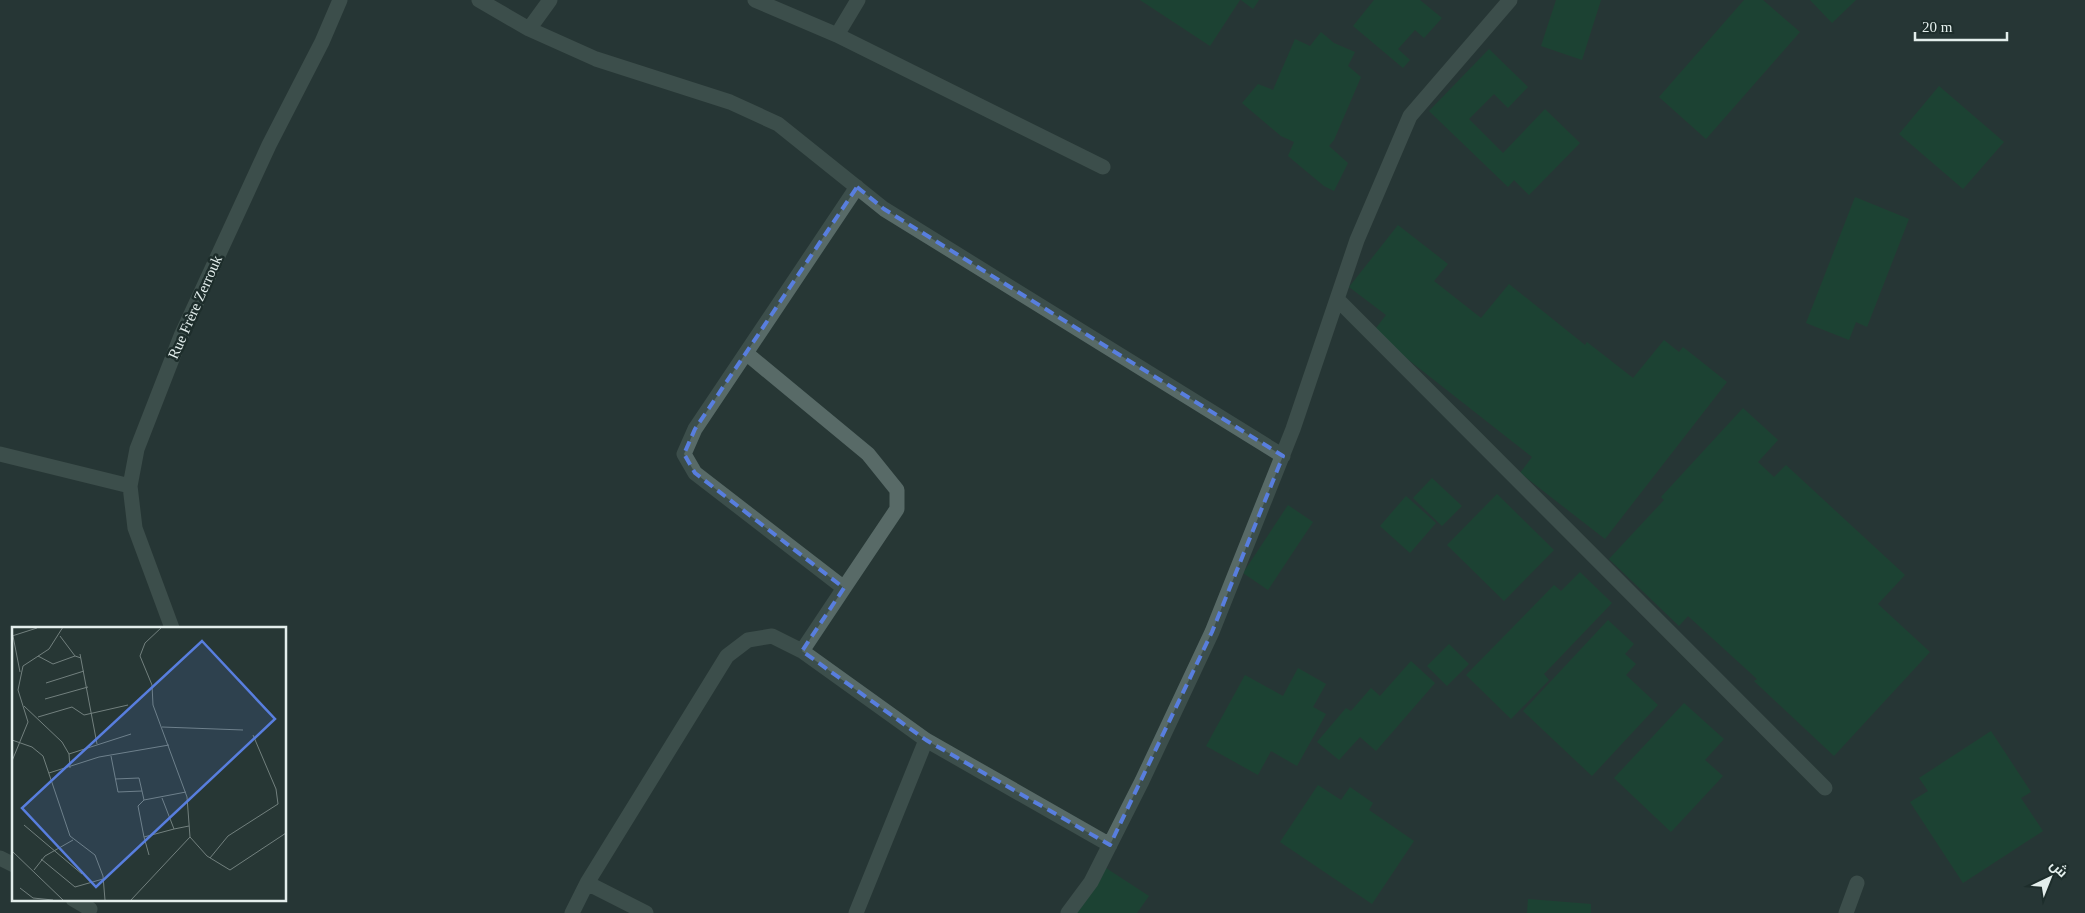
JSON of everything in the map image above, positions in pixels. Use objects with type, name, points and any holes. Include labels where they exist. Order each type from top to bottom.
[{"type":"street","name":"Rue Frère Zerrouk","points":[[172,627],[135,528],[130,486],[137,449],[181,336],[269,145],[322,42],[340,0]]},
{"type":"street","points":[[479,0],[529,29],[596,59],[730,102],[778,124],[884,209],[1283,456]]},
{"type":"street","points":[[529,29],[550,0]]},
{"type":"street","points":[[755,0],[837,35],[1103,167]]},
{"type":"street","points":[[837,35],[858,0]]},
{"type":"street","points":[[1068,913],[1091,882],[1110,845],[1212,632],[1283,456],[1357,240],[1410,116],[1510,0]]},
{"type":"street","points":[[844,588],[695,473],[684,454],[695,429],[857,187]]},
{"type":"street","points":[[1337,299],[1825,788]]},
{"type":"street","points":[[746,353],[868,454],[897,490],[897,509],[802,650]]},
{"type":"street","points":[[0,454],[130,486]]},
{"type":"street","points":[[572,913],[587,883],[727,656],[748,640],[772,636],[802,650],[926,740],[1110,845]]},
{"type":"street","points":[[856,913],[926,740]]},
{"type":"street","points":[[0,858],[12,865]]},
{"type":"street","points":[[587,883],[646,913]]},
{"type":"street","points":[[1846,913],[1857,883]]},
{"type":"street","points":[[75,900],[92,907]]},
{"type":"highlighted area","points":[[857,187],[884,209],[1283,456],[1212,632],[1110,845],[926,740],[802,651],[844,588],[695,473],[684,454],[695,429]]},
{"type":"building","points":[[1140,0],[1240,0],[1210,46]]},
{"type":"building","points":[[1241,0],[1259,0],[1253,9]]},
{"type":"building","points":[[1374,0],[1420,0],[1442,18],[1424,38],[1415,30],[1398,49],[1410,60],[1403,68],[1353,26]]},
{"type":"building","points":[[1556,0],[1601,0],[1582,60],[1541,46]]},
{"type":"building","points":[[1744,0],[1763,0],[1800,32],[1706,139],[1659,97]]},
{"type":"building","points":[[1810,0],[1856,0],[1832,23]]},
{"type":"building","points":[[1321,32],[1334,43],[1355,52],[1348,66],[1361,77],[1334,140],[1329,146],[1348,163],[1334,191],[1324,186],[1288,156],[1294,142],[1281,136],[1242,103],[1258,84],[1273,90],[1295,39],[1310,46]]},
{"type":"building","points":[[1489,49],[1528,87],[1508,108],[1494,94],[1469,119],[1503,153],[1545,109],[1580,143],[1529,195],[1514,180],[1508,187],[1429,111]]},
{"type":"building","points":[[1939,86],[2004,142],[1963,189],[1899,134]]},
{"type":"building","points":[[1855,197],[1909,219],[1867,327],[1856,322],[1849,340],[1806,323]]},
{"type":"building","points":[[1398,225],[1448,264],[1434,281],[1481,318],[1509,284],[1585,345],[1587,342],[1633,378],[1664,340],[1679,352],[1683,347],[1727,382],[1605,539],[1520,473],[1532,457],[1373,332],[1386,315],[1349,287]]},
{"type":"building","points":[[1743,408],[1778,440],[1758,462],[1774,477],[1786,465],[1905,575],[1878,604],[1930,652],[1834,756],[1754,681],[1757,679],[1688,616],[1679,626],[1609,559],[1664,500],[1661,497]]},
{"type":"building","points":[[1432,478],[1462,506],[1442,526],[1413,498]]},
{"type":"building","points":[[1497,494],[1554,550],[1504,601],[1447,545]]},
{"type":"building","points":[[1406,496],[1436,523],[1410,553],[1380,526]]},
{"type":"building","points":[[1288,505],[1313,522],[1268,590],[1243,573]]},
{"type":"building","points":[[1580,572],[1612,603],[1544,674],[1549,680],[1511,719],[1466,675],[1554,585],[1561,591]]},
{"type":"building","points":[[1608,620],[1634,644],[1625,654],[1636,664],[1626,675],[1658,705],[1592,776],[1523,711]]},
{"type":"building","points":[[1449,644],[1469,664],[1447,686],[1427,666]]},
{"type":"building","points":[[1411,661],[1435,683],[1376,751],[1360,737],[1339,760],[1317,742],[1346,708],[1351,711],[1371,688],[1380,696]]},
{"type":"building","points":[[1298,668],[1326,684],[1313,707],[1326,714],[1297,766],[1271,751],[1258,775],[1206,746],[1245,675],[1283,696]]},
{"type":"building","points":[[1684,703],[1724,739],[1705,760],[1723,776],[1671,832],[1614,778]]},
{"type":"building","points":[[1991,731],[2031,792],[2021,798],[2043,831],[1963,883],[1910,802],[1928,791],[1919,778]]},
{"type":"building","points":[[1318,785],[1341,800],[1350,787],[1373,803],[1369,810],[1414,841],[1372,904],[1280,842]]},
{"type":"building","points":[[1106,868],[1149,896],[1137,913],[1075,913]]},
{"type":"building","points":[[1528,899],[1591,904],[1591,913],[1527,913]]}]
